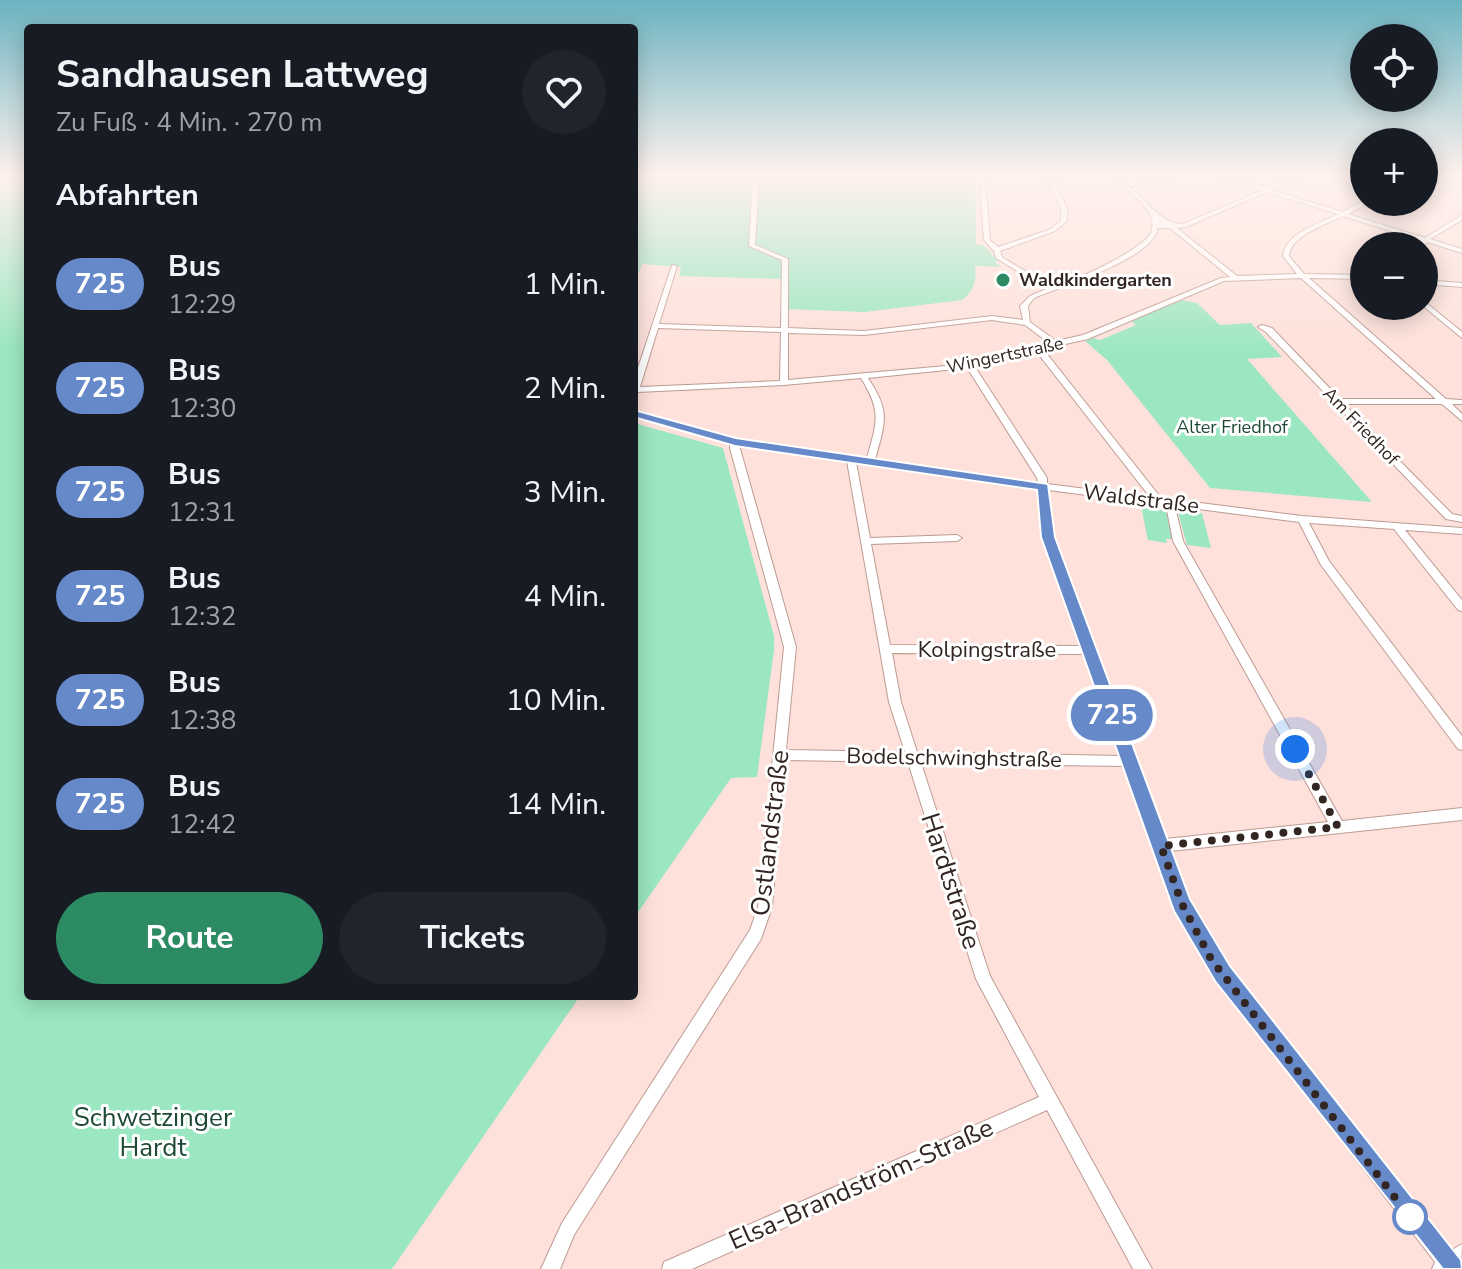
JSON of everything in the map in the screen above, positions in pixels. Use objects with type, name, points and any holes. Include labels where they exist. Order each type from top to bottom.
[{"type":"street","points":[[753,234],[752,246],[785,259],[784,383]]},
{"type":"street","points":[[987,234],[999,258],[1032,278],[1045,290]]},
{"type":"street","points":[[997,250],[1041,234]]},
{"type":"street","points":[[1027,323],[1023,311],[1026,302],[1045,290],[1138,252],[1147,245],[1153,234]]},
{"type":"street","points":[[1181,234],[1234,277]]},
{"type":"street","points":[[1302,234],[1287,247],[1288,261],[1462,418]]},
{"type":"street","points":[[1438,247],[1462,251]]},
{"type":"street","points":[[638,380],[674,266]]},
{"type":"street","name":"Wingertstraße","points":[[638,391],[784,383],[968,363],[1085,337],[1212,282],[1234,277],[1350,277]]},
{"type":"street","points":[[1032,278],[1061,284]]},
{"type":"street","points":[[1438,283],[1461,285]]},
{"type":"street","points":[[1438,315],[1462,336]]},
{"type":"street","points":[[657,326],[864,333],[983,318],[1027,323],[1055,344]]},
{"type":"street","name":"Am Friedhof","points":[[1262,327],[1269,330],[1449,517],[1462,519]]},
{"type":"street","points":[[1039,349],[1164,503],[1178,541],[1338,827]]},
{"type":"street","points":[[968,363],[1042,478],[1048,537],[1182,904],[1211,959],[1451,1264]]},
{"type":"street","points":[[863,376],[879,400],[883,415],[870,462]]},
{"type":"street","points":[[1338,401],[1462,402]]},
{"type":"street","name":"Waldstraße","points":[[638,415],[735,442],[1044,487],[1302,519],[1462,531]]},
{"type":"street","name":"Ostlandstraße","points":[[550,1269],[568,1229],[756,934],[765,907],[790,660],[788,634],[734,448],[735,442]]},
{"type":"street","name":"Hardtstraße","points":[[851,459],[895,702],[984,979],[1143,1269]]},
{"type":"street","points":[[1302,519],[1325,563],[1462,745]]},
{"type":"street","points":[[1397,526],[1462,607]]},
{"type":"street","points":[[865,541],[957,538]]},
{"type":"street","name":"Kolpingstraße","points":[[885,649],[1088,650]]},
{"type":"street","name":"Bodelschwinghstraße","points":[[780,755],[1129,761]]},
{"type":"street","points":[[1161,846],[1462,814]]},
{"type":"street","name":"Elsa-Brandström-Straße","points":[[671,1269],[1051,1100]]},
{"type":"green space","name":"Schwetzinger Hardt","points":[[0,234],[24,234],[24,1000],[577,1000],[392,1269],[0,1269]]},
{"type":"green space","points":[[638,234],[976,234],[976,244],[983,245],[998,261],[995,263],[1002,267],[975,266],[974,285],[962,300],[865,312],[785,309],[783,279],[679,276],[681,267],[642,264],[638,274]]},
{"type":"green space","name":"Alter Friedhof","points":[[1182,300],[1197,303],[1220,325],[1251,323],[1282,357],[1247,359],[1372,502],[1210,488],[1107,360],[1085,341],[1100,340],[1136,325],[1131,321]]},
{"type":"green space","points":[[638,424],[723,448],[774,636],[757,777],[731,778],[638,912]]},
{"type":"green space","points":[[1141,506],[1166,511],[1172,539],[1166,539],[1167,543],[1148,540]]},
{"type":"green space","points":[[1178,512],[1202,513],[1211,548],[1187,545]]},
{"type":"bus line","name":"725","points":[[638,415],[735,442],[1044,487],[1048,537],[1182,904],[1222,974],[1452,1269]]},
{"type":"place","name":"Waldkindergarten","points":[[1003,280]]},
{"type":"route","points":[[1295,749],[1338,827],[1161,846],[1182,904],[1211,959],[1410,1217]]}]
